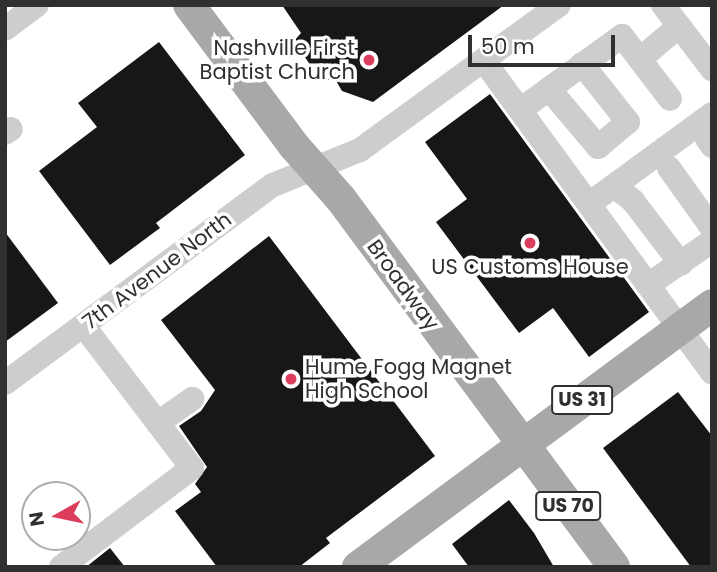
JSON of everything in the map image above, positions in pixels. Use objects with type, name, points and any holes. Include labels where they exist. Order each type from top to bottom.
[{"type":"main road","name":"Broadway","points":[[189,5],[614,567]]},
{"type":"main road","name":"US 31","points":[[358,567],[712,305]]},
{"type":"street","points":[[5,29],[37,5]]},
{"type":"street","name":"7th Avenue North","points":[[5,383],[272,185],[360,150],[559,5]]},
{"type":"street","points":[[663,5],[712,69]]},
{"type":"street","points":[[640,59],[679,26]]},
{"type":"street","points":[[520,110],[622,36],[670,99]]},
{"type":"street","points":[[484,61],[712,372]]},
{"type":"street","points":[[550,89],[598,147],[628,122],[582,64]]},
{"type":"street","points":[[589,204],[712,114]]},
{"type":"street","points":[[669,168],[712,228]]},
{"type":"street","points":[[614,186],[633,201],[681,264]]},
{"type":"street","points":[[648,285],[712,241]]},
{"type":"street","points":[[61,567],[192,468],[84,326]]},
{"type":"street","points":[[158,423],[191,398]]},
{"type":"building","name":"Nashville First Baptist Church","points":[[282,5],[504,5],[373,102],[342,91],[335,79],[321,81],[294,41],[301,33]]},
{"type":"building","points":[[159,42],[245,155],[156,223],[160,228],[110,265],[39,171],[97,127],[78,103]]},
{"type":"building","name":"US Customs House","points":[[490,94],[649,312],[589,357],[553,308],[519,333],[436,222],[467,199],[425,142]]},
{"type":"building","points":[[5,232],[58,303],[5,342]]},
{"type":"building","name":"Hume Fogg Magnet High School","points":[[269,236],[435,456],[326,538],[330,543],[299,567],[217,567],[175,511],[201,492],[195,484],[207,467],[179,426],[201,411],[215,390],[161,320]]},
{"type":"building","points":[[678,392],[712,436],[712,567],[691,567],[603,448]]},
{"type":"building","points":[[509,500],[534,533],[554,567],[469,567],[452,544]]},
{"type":"building","points":[[110,548],[125,567],[86,567]]},
{"type":"place","name":"Nashville First Baptist Church","points":[[369,60]]},
{"type":"place","name":"US Customs House","points":[[530,243]]},
{"type":"place","name":"Hume Fogg Magnet High School","points":[[291,379]]}]
